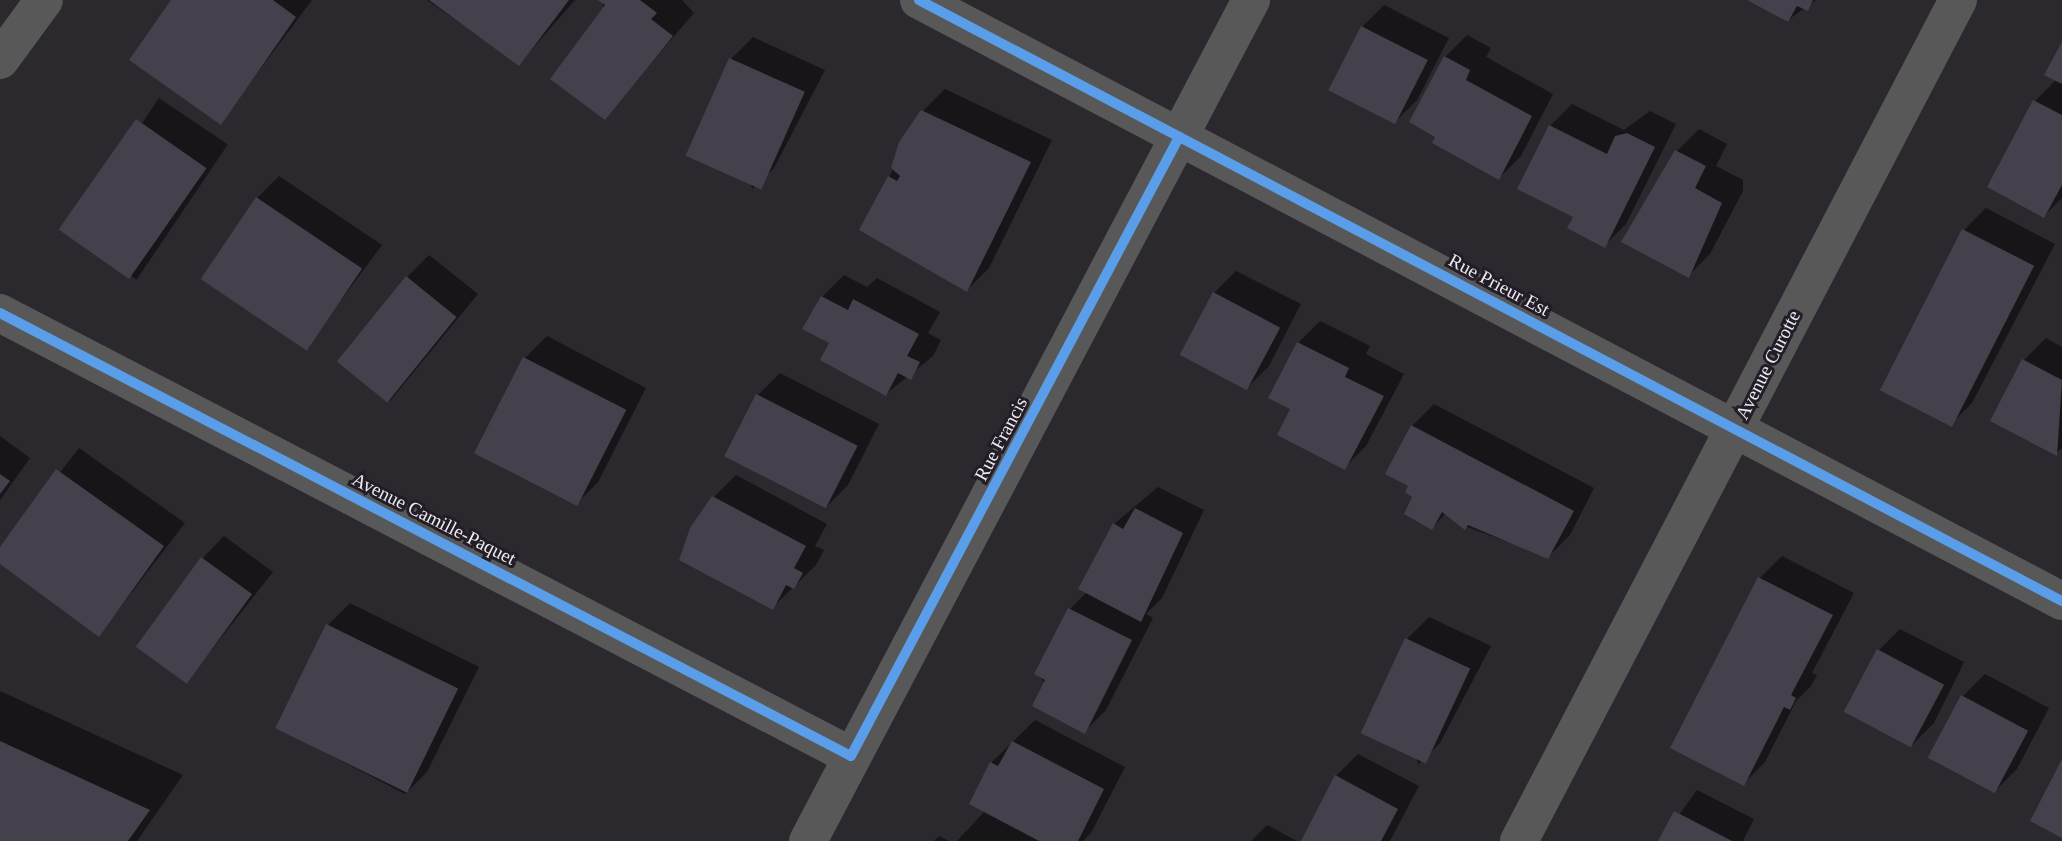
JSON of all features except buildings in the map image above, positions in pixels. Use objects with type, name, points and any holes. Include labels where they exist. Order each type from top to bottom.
[{"type":"street","points":[[0,60],[44,0]]},
{"type":"street","name":"Rue Prieur Est","points":[[919,0],[2062,601]]},
{"type":"street","name":"Rue Francis","points":[[808,841],[1251,0]]},
{"type":"street","name":"Avenue Curotte","points":[[1519,841],[1958,0]]},
{"type":"street","name":"Avenue Camille-Paquet","points":[[0,313],[851,756]]},
{"type":"cycle path","points":[[919,0],[2062,601]]},
{"type":"cycle path","points":[[0,313],[851,756],[1179,137]]}]
